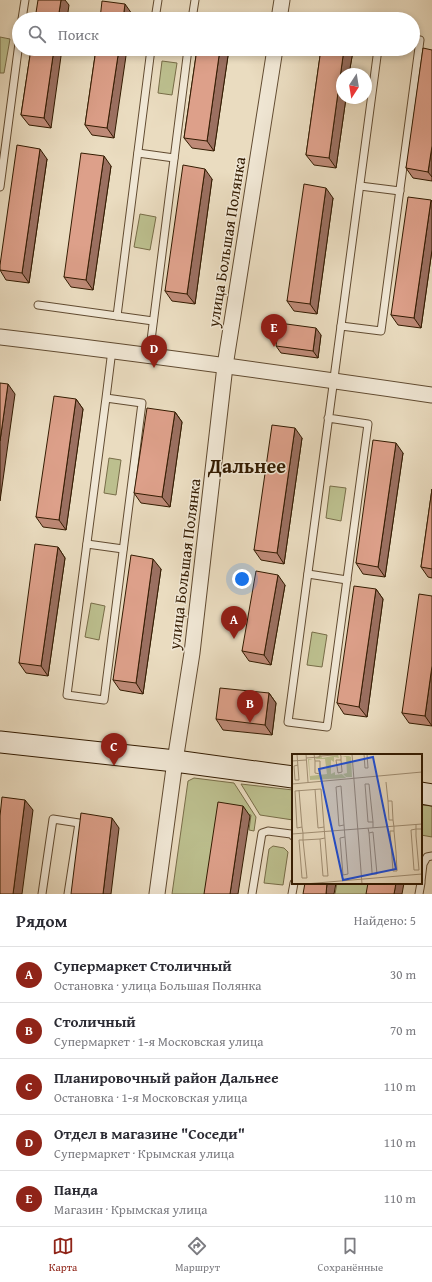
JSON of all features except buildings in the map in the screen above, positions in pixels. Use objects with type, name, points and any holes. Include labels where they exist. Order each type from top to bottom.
[{"type":"street","points":[[280,12],[282,0]]},
{"type":"street","name":"улица Большая Полянка","points":[[157,894],[192,653],[225,366],[274,56]]},
{"type":"street","points":[[0,336],[112,350],[432,396]]},
{"type":"street","points":[[0,742],[176,761],[292,777]]},
{"type":"street","points":[[422,793],[432,795]]},
{"type":"lane","points":[[23,12],[25,0]]},
{"type":"lane","points":[[156,12],[158,0]]},
{"type":"lane","points":[[193,12],[195,0]]},
{"type":"lane","points":[[0,187],[4,132],[17,56]]},
{"type":"lane","points":[[117,316],[150,56]]},
{"type":"lane","points":[[149,356],[187,56]]},
{"type":"lane","points":[[328,418],[368,424],[327,727],[288,722],[328,418],[377,56]]},
{"type":"lane","points":[[341,326],[381,331],[418,56]]},
{"type":"lane","points":[[138,153],[174,158]]},
{"type":"lane","points":[[360,186],[400,192]]},
{"type":"lane","points":[[38,305],[153,321]]},
{"type":"lane","points":[[106,398],[142,403],[104,700],[67,695],[112,350]]},
{"type":"lane","points":[[87,544],[123,549]]},
{"type":"lane","points":[[308,574],[347,580]]},
{"type":"lane","points":[[42,894],[53,819],[79,823],[68,894]]},
{"type":"lane","points":[[252,894],[262,834],[268,831],[292,835]]},
{"type":"lane","points":[[422,876],[427,857],[432,856]]},
{"type":"lane","points":[[292,894],[294,884]]},
{"type":"lane","points":[[419,894],[421,884]]},
{"type":"green space","points":[[0,37],[10,39],[4,73],[0,73]]},
{"type":"green space","points":[[162,61],[177,63],[172,95],[158,93]]},
{"type":"green space","points":[[140,214],[156,217],[150,250],[134,247]]},
{"type":"green space","points":[[109,458],[121,460],[116,495],[104,493]]},
{"type":"green space","points":[[330,486],[346,488],[341,521],[326,518]]},
{"type":"green space","points":[[91,603],[105,606],[99,640],[85,637]]},
{"type":"green space","points":[[312,632],[327,635],[322,667],[307,665]]},
{"type":"green space","points":[[194,778],[234,783],[256,817],[254,831],[249,830],[251,815],[224,811],[212,894],[172,894],[188,781]]},
{"type":"green space","points":[[241,784],[292,790],[292,820],[260,815]]},
{"type":"green space","points":[[422,805],[432,806],[432,837],[422,835]]},
{"type":"green space","points":[[273,846],[284,848],[288,852],[283,885],[264,883],[269,849]]},
{"type":"green space","points":[[337,884],[375,884],[374,894],[335,894]]},
{"type":"place","name":"Панда","points":[[274,347]]},
{"type":"place","name":"Отдел в магазине \"Соседи\"","points":[[154,368]]},
{"type":"place","name":"Супермаркет Столичный","points":[[234,639]]},
{"type":"place","name":"Столичный","points":[[250,723]]},
{"type":"place","name":"Планировочный район Дальнее","points":[[114,766]]},
{"type":"district","name":"Дальнее","points":[[247,465]]}]
